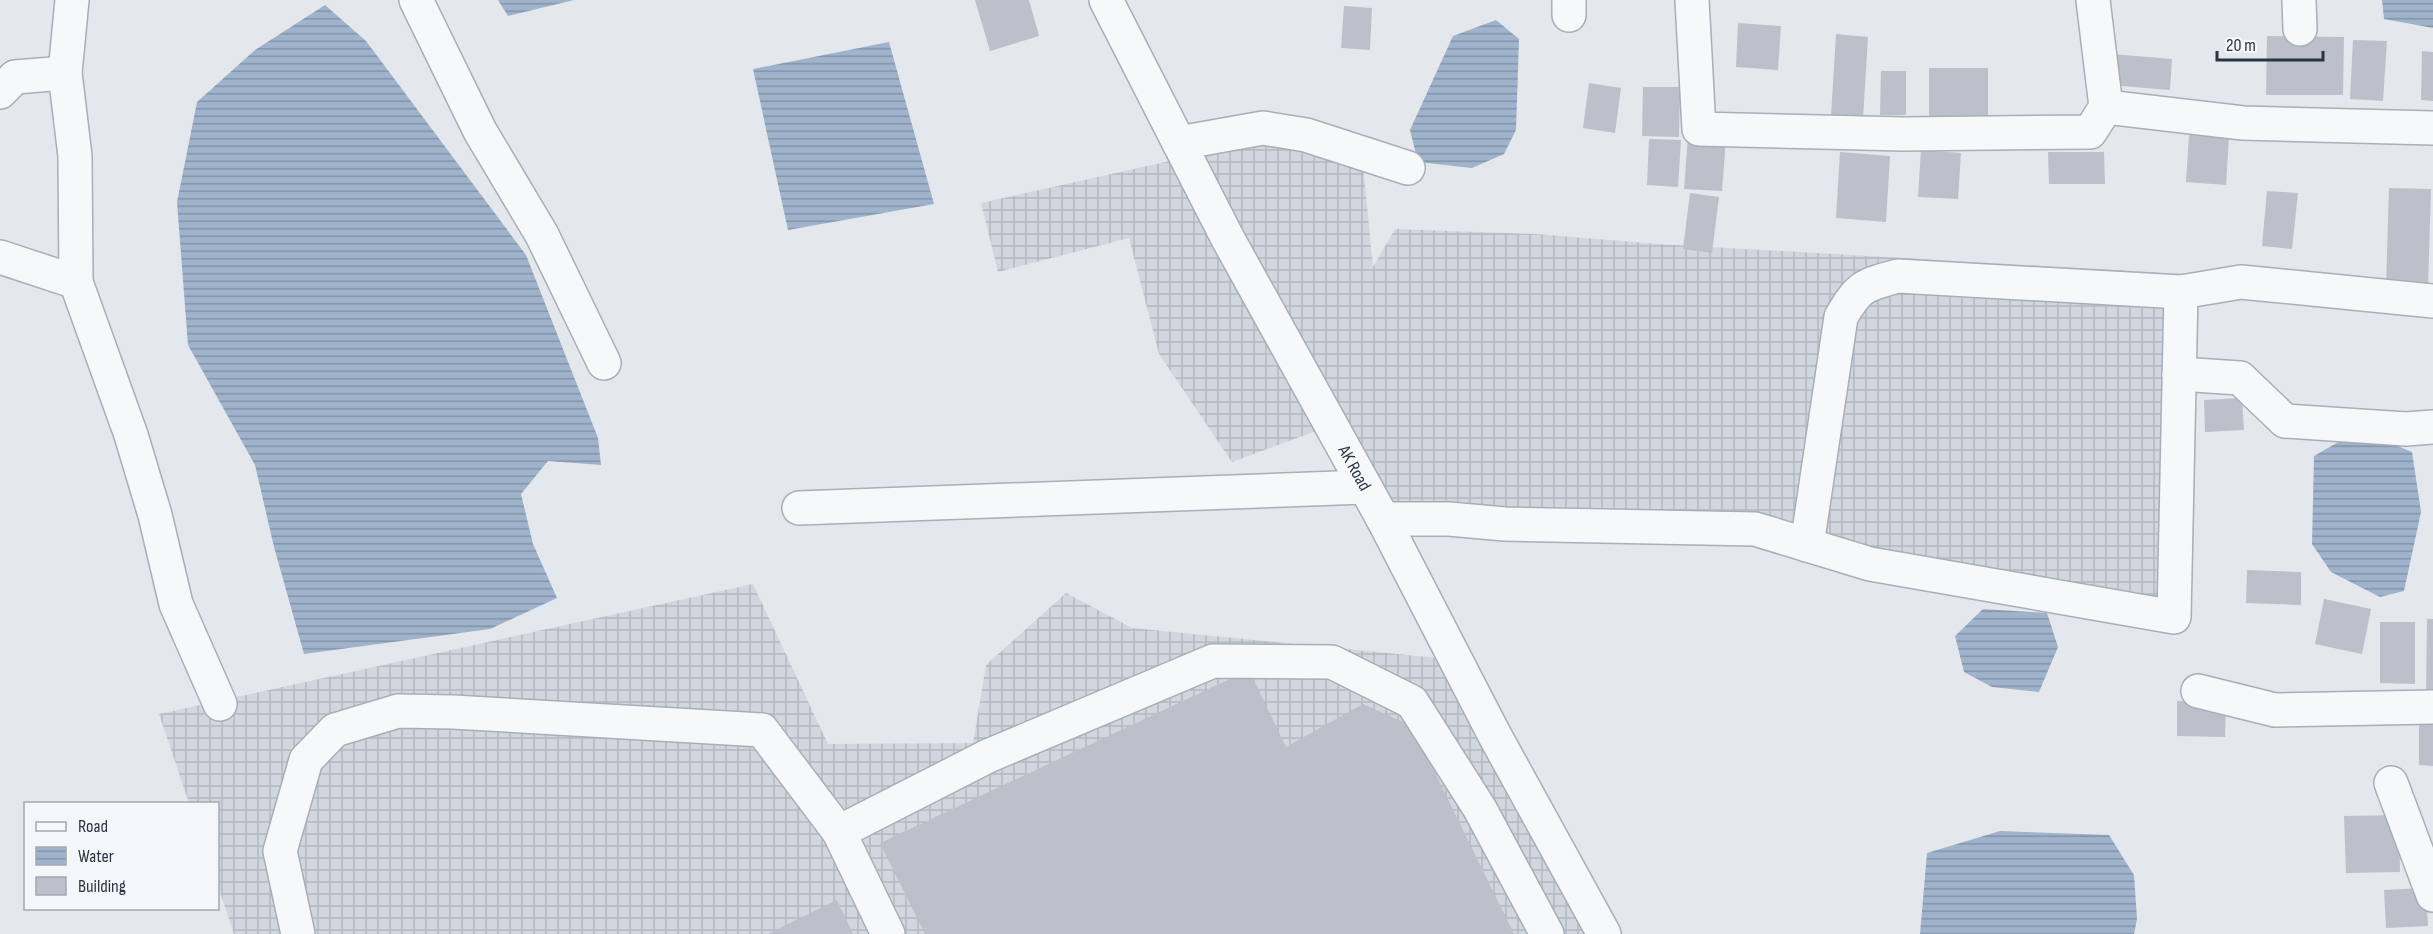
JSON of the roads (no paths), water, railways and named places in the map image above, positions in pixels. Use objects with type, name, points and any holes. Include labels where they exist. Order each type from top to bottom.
[{"type":"street","points":[[72,0],[65,73],[75,156],[76,282],[131,435],[155,515],[176,604],[220,705]]},
{"type":"street","points":[[416,0],[480,131],[542,235],[604,363]]},
{"type":"street","name":"AK Road","points":[[1106,0],[1228,239],[1383,519],[1494,734],[1604,934]]},
{"type":"street","points":[[1692,0],[1699,129],[1904,134],[2090,132],[2106,107],[2093,0]]},
{"type":"street","points":[[0,92],[15,77],[65,73]]},
{"type":"street","points":[[2106,107],[2243,123],[2433,128]]},
{"type":"street","points":[[1179,143],[1263,128],[1306,135],[1408,168]]},
{"type":"street","points":[[0,257],[76,282]]},
{"type":"street","points":[[1807,545],[1841,317],[1855,293],[1875,282],[1898,276],[2181,292],[2241,282],[2433,301]]},
{"type":"street","points":[[1383,519],[1755,529],[1870,564],[2174,617],[2181,292]]},
{"type":"street","points":[[2179,374],[2240,378],[2285,421],[2406,429],[2433,427]]},
{"type":"street","points":[[799,508],[1365,487]]},
{"type":"street","points":[[839,832],[988,756],[1213,661],[1332,662],[1412,702],[1480,809],[1547,934]]},
{"type":"street","points":[[2199,691],[2275,710],[2433,707]]},
{"type":"street","points":[[298,934],[280,851],[306,760],[335,730],[398,711],[453,712],[762,730],[839,832],[888,934]]},
{"type":"street","points":[[2391,783],[2433,895]]},
{"type":"water","points":[[498,0],[574,0],[508,16]]},
{"type":"water","points":[[2382,0],[2433,0],[2433,28],[2384,19]]},
{"type":"water","points":[[325,5],[366,41],[526,255],[598,438],[601,465],[548,461],[521,494],[533,544],[557,598],[490,629],[304,654],[274,547],[255,465],[188,345],[177,202],[197,102],[255,50]]},
{"type":"water","points":[[1496,20],[1519,39],[1516,130],[1504,154],[1472,168],[1418,162],[1410,130],[1453,36]]},
{"type":"water","points":[[889,42],[934,204],[788,230],[753,69]]},
{"type":"water","points":[[2359,430],[2412,452],[2421,512],[2404,591],[2380,597],[2331,572],[2312,544],[2314,456]]},
{"type":"water","points":[[1983,609],[2047,613],[2058,647],[2039,692],[1992,687],[1964,672],[1955,636]]},
{"type":"water","points":[[2000,831],[2109,835],[2134,875],[2137,919],[2134,934],[1920,934],[1927,853]]}]
